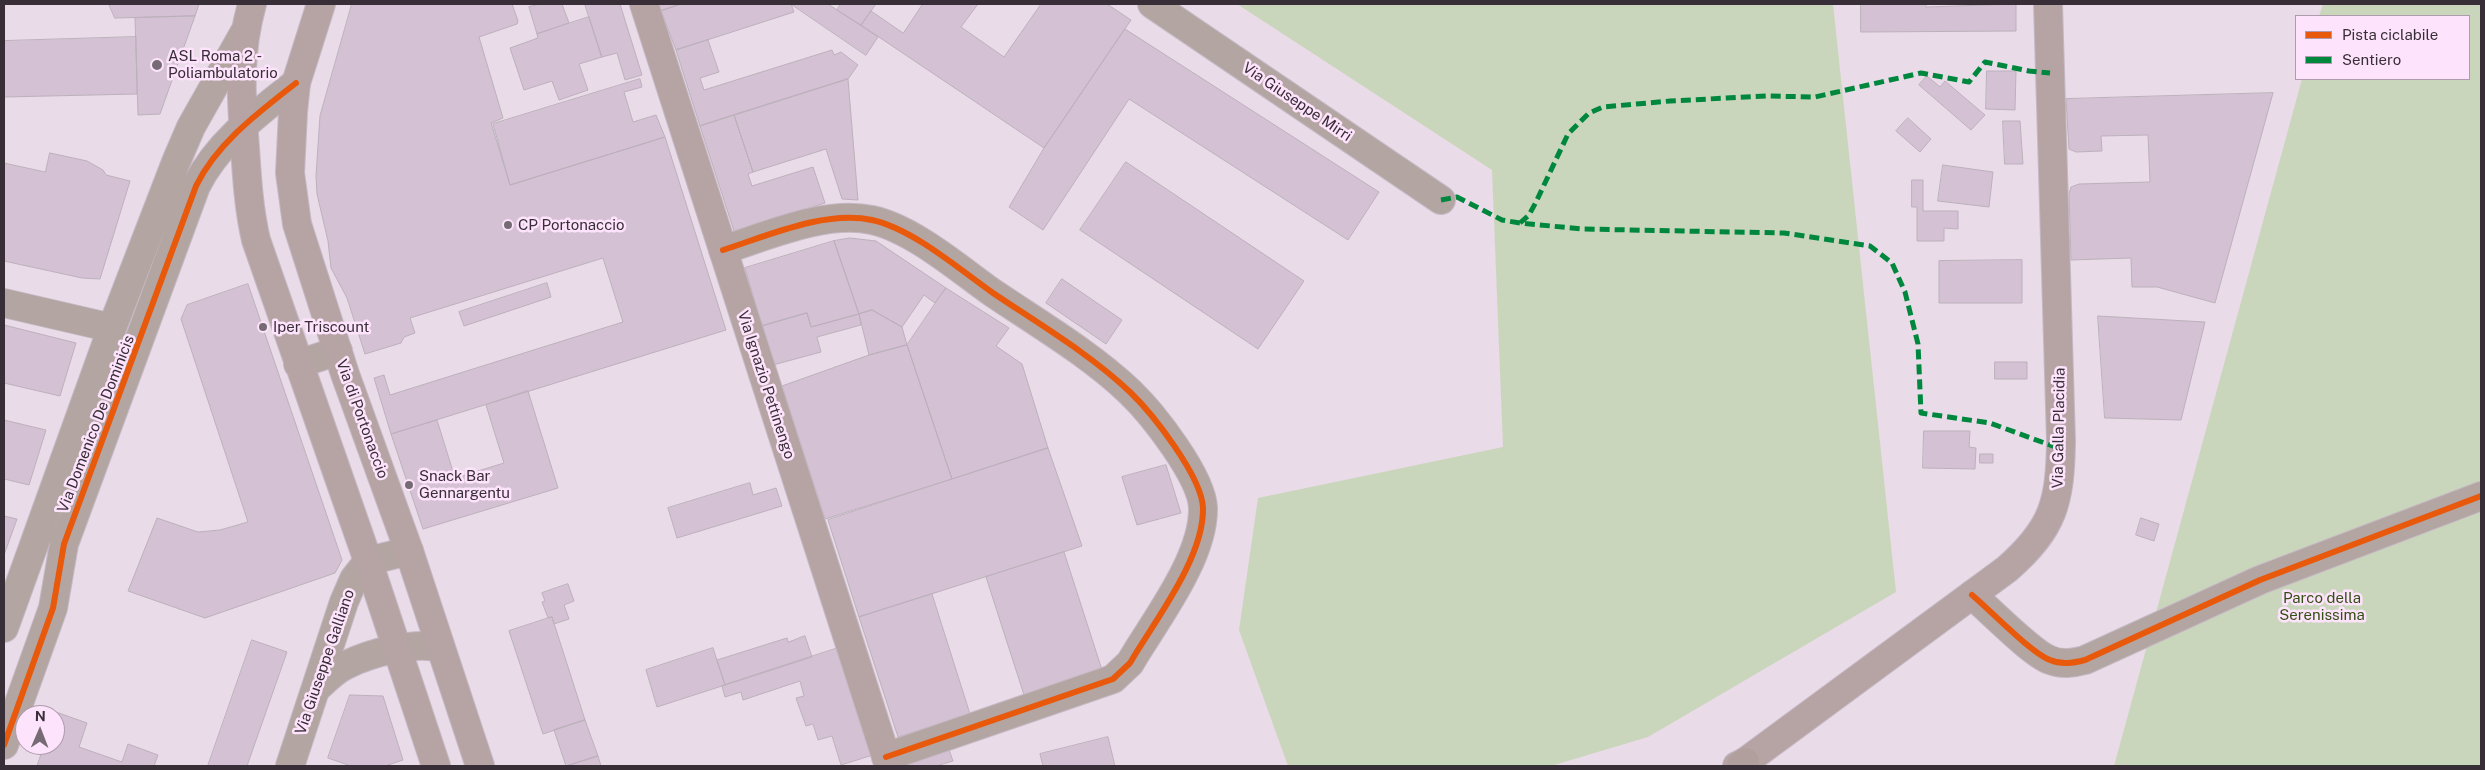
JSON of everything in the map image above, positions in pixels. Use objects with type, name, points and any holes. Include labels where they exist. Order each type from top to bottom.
[{"type":"main road","points":[[252,4],[244,33],[241,76],[250,209],[256,240],[368,561],[436,766]]},
{"type":"main road","name":"Via Ignazio Pettinengo","points":[[644,4],[888,762]]},
{"type":"main road","name":"Via Galla Placidia","points":[[1741,765],[2007,569],[2030,547],[2050,519],[2058,495],[2060,480],[2058,304],[2048,4]]},
{"type":"main road","name":"Via di Portonaccio","points":[[322,5],[296,83],[290,154],[293,206],[301,241],[409,551],[480,766]]},
{"type":"street","name":"Via Giuseppe Mirri","points":[[1152,4],[1442,200]]},
{"type":"street","name":"Via Domenico De Dominicis","points":[[4,628],[112,328],[183,146],[244,33]]},
{"type":"street","name":"Via Domenico De Dominicis","points":[[4,745],[53,608],[64,544],[196,186],[213,159],[243,127],[296,83]]},
{"type":"street","points":[[723,250],[841,217],[872,220],[899,231],[1038,323],[1130,392],[1160,426],[1187,466],[1200,491],[1203,518],[1194,550],[1130,663],[1113,679],[888,762]]},
{"type":"street","points":[[4,303],[112,328]]},
{"type":"street","points":[[298,364],[338,351]]},
{"type":"street","points":[[1972,595],[2044,657],[2060,663],[2072,663],[2085,660],[2260,580],[2481,496]]},
{"type":"street","points":[[368,561],[409,551]]},
{"type":"street","name":"Via Giuseppe Galliano","points":[[290,766],[344,602],[354,580],[368,561]]},
{"type":"street","points":[[316,689],[345,665],[398,649],[429,645],[440,648]]},
{"type":"green space","points":[[1237,4],[1833,4],[1896,592],[1648,737],[1551,766],[1288,766],[1239,630],[1258,498],[1503,447],[1492,170]]},
{"type":"green space","name":"Parco della Serenissima","points":[[2323,4],[2481,4],[2481,766],[2114,766],[2302,80],[2470,80],[2470,15],[2319,15]]},
{"type":"building","points":[[109,4],[199,4],[195,16],[115,18]]},
{"type":"building","name":"CP Portonaccio","points":[[352,4],[512,4],[518,21],[517,24],[479,37],[503,118],[491,123],[510,185],[665,137],[726,330],[391,434],[374,378],[384,375],[390,395],[623,322],[603,258],[410,318],[415,333],[404,337],[401,343],[365,354],[347,298],[331,268],[328,241],[317,194],[316,176],[320,116]]},
{"type":"building","points":[[541,4],[562,4],[569,23],[537,34],[529,7]]},
{"type":"building","points":[[585,4],[620,4],[642,75],[625,80],[617,53],[602,57]]},
{"type":"building","points":[[659,4],[681,4],[661,11]]},
{"type":"building","points":[[681,4],[791,4],[794,12],[676,50],[661,11]]},
{"type":"building","points":[[791,4],[828,4],[878,37],[866,55]]},
{"type":"building","points":[[841,4],[876,4],[861,25],[837,10]]},
{"type":"building","points":[[923,4],[978,4],[961,27],[1004,57],[1041,4],[1107,4],[1131,20],[1044,148],[861,25],[871,11],[903,33]]},
{"type":"building","points":[[1861,4],[1926,4],[1926,7],[2016,4],[2016,31],[1861,32]]},
{"type":"building","name":"ASL Roma 2 - Poliambulatorio","points":[[195,16],[160,114],[138,115],[135,18]]},
{"type":"building","points":[[589,17],[602,57],[579,64],[588,90],[559,100],[552,81],[524,90],[510,48],[538,38],[537,34]]},
{"type":"building","points":[[1125,29],[1379,192],[1348,240],[1129,99],[1043,230],[1009,207],[1044,148]]},
{"type":"building","points":[[136,37],[137,94],[4,97],[4,41]]},
{"type":"building","points":[[708,40],[719,72],[700,78],[704,90],[832,50],[834,55],[841,52],[858,65],[848,79],[700,126],[676,50]]},
{"type":"building","points":[[1987,71],[2016,71],[2015,110],[1986,109]]},
{"type":"building","points":[[1927,76],[1940,87],[1945,81],[1985,115],[1971,130],[1919,85]]},
{"type":"building","points":[[640,79],[642,87],[624,92],[633,122],[656,115],[665,137],[510,185],[493,124]]},
{"type":"building","points":[[848,79],[858,200],[842,199],[826,149],[753,172],[734,115]]},
{"type":"building","points":[[2273,93],[2215,303],[2157,287],[2132,287],[2131,258],[2071,260],[2069,194],[2071,187],[2079,184],[2150,182],[2148,135],[2101,136],[2102,151],[2076,152],[2069,149],[2066,99]]},
{"type":"building","points":[[734,115],[753,172],[748,174],[752,186],[813,167],[825,203],[734,231],[700,126]]},
{"type":"building","points":[[1908,118],[1931,139],[1920,152],[1896,131]]},
{"type":"building","points":[[2003,121],[2020,121],[2023,164],[2005,164]]},
{"type":"building","points":[[50,153],[87,161],[103,170],[106,175],[130,181],[100,279],[82,278],[4,261],[4,163],[45,172]]},
{"type":"building","points":[[1126,162],[1304,281],[1258,349],[1080,230]]},
{"type":"building","points":[[1943,165],[1993,172],[1989,207],[1938,201]]},
{"type":"building","points":[[1912,180],[1923,180],[1923,211],[1958,211],[1958,229],[1944,228],[1944,241],[1917,241],[1917,207],[1912,207]]},
{"type":"building","points":[[850,238],[876,241],[946,288],[935,303],[924,295],[902,327],[872,310],[859,314],[834,241]]},
{"type":"building","points":[[834,241],[859,314],[811,327],[807,313],[762,326],[745,268]]},
{"type":"building","points":[[2022,260],[2022,303],[1939,303],[1939,261]]},
{"type":"building","points":[[1062,279],[1122,320],[1106,344],[1046,303]]},
{"type":"building","points":[[547,283],[551,297],[464,326],[459,312]]},
{"type":"building","points":[[248,284],[342,560],[335,573],[205,618],[128,591],[157,518],[198,532],[220,530],[248,522],[181,319],[187,305]]},
{"type":"building","points":[[946,288],[1009,328],[996,346],[1022,364],[1048,448],[952,479],[907,345]]},
{"type":"building","points":[[872,310],[902,327],[907,345],[869,355],[859,314]]},
{"type":"building","points":[[807,313],[811,327],[859,314],[861,325],[817,337],[821,352],[773,365],[762,326]]},
{"type":"building","points":[[2098,316],[2205,322],[2181,420],[2105,418]]},
{"type":"building","points":[[4,325],[76,343],[60,396],[4,383]]},
{"type":"building","points":[[907,345],[952,479],[825,519],[782,386],[869,355]]},
{"type":"building","points":[[1995,362],[2027,362],[2027,379],[1995,379]]},
{"type":"building","points":[[528,391],[558,488],[423,529],[391,434],[437,420],[455,478],[504,463],[486,405]]},
{"type":"building","points":[[4,420],[46,430],[29,485],[4,479]]},
{"type":"building","points":[[1924,431],[1970,431],[1969,447],[1976,448],[1975,469],[1923,468]]},
{"type":"building","points":[[1048,448],[1082,546],[859,617],[828,520]]},
{"type":"building","points":[[1980,454],[1993,454],[1993,463],[1980,463]]},
{"type":"building","points":[[1166,465],[1181,513],[1137,525],[1122,477]]},
{"type":"building","points":[[750,483],[753,495],[776,488],[782,506],[677,538],[668,508]]},
{"type":"building","points":[[4,516],[17,519],[4,555]]},
{"type":"building","points":[[2141,518],[2159,524],[2154,541],[2136,535]]},
{"type":"building","points":[[1064,552],[1103,673],[1025,698],[986,577]]},
{"type":"building","points":[[568,584],[574,601],[564,605],[569,619],[554,624],[552,617],[548,618],[542,602],[545,601],[542,593]]},
{"type":"building","points":[[932,594],[970,714],[898,737],[859,617]]},
{"type":"building","points":[[552,617],[585,720],[543,734],[509,631]]},
{"type":"building","points":[[805,636],[812,657],[725,685],[717,660],[787,638],[788,642]]},
{"type":"building","points":[[252,640],[287,652],[247,766],[208,766]]},
{"type":"building","points":[[713,648],[725,685],[657,707],[646,670]]},
{"type":"building","points":[[838,648],[873,755],[841,765],[832,736],[818,740],[813,724],[806,726],[796,698],[804,696],[800,681],[743,700],[741,692],[725,697],[722,686]]},
{"type":"building","points":[[350,695],[383,696],[403,760],[385,766],[351,766],[328,758]]},
{"type":"building","points":[[65,715],[87,723],[79,747],[122,762],[128,744],[158,755],[154,766],[37,766],[41,755],[65,755]]},
{"type":"building","points":[[585,720],[598,756],[566,766],[554,730]]},
{"type":"building","points":[[1108,737],[1115,766],[1043,766],[1040,754]]},
{"type":"building","points":[[948,747],[953,761],[936,766],[908,766],[906,760]]},
{"type":"building","points":[[598,756],[601,766],[566,766]]},
{"type":"marked path","points":[[1520,223],[1529,215],[1568,134],[1589,113],[1603,107],[1766,96],[1815,97],[1921,73],[1969,82],[1985,62],[2029,71],[2050,73]]},
{"type":"marked path","points":[[1441,200],[1457,197],[1502,220],[1520,223],[1582,229],[1784,233],[1870,246],[1892,263],[1905,292],[1918,344],[1921,413],[1990,423],[2061,449]]},
{"type":"cycle path","points":[[4,745],[53,608],[64,544],[196,186],[205,170],[227,142],[296,83]]},
{"type":"cycle path","points":[[723,250],[796,226],[835,218],[872,220],[903,232],[935,251],[993,293],[1064,340],[1115,378],[1140,402],[1163,430],[1186,463],[1201,495],[1203,508],[1201,526],[1189,564],[1179,584],[1130,663],[1113,679],[886,757]]},
{"type":"cycle path","points":[[1972,595],[2042,656],[2059,663],[2076,662],[2085,660],[2260,580],[2481,496]]},
{"type":"place","name":"ASL Roma 2 - Poliambulatorio","points":[[157,65]]},
{"type":"place","name":"CP Portonaccio","points":[[508,225]]},
{"type":"place","name":"Iper Triscount","points":[[263,327]]},
{"type":"place","name":"Snack Bar Gennargentu","points":[[409,485]]}]
